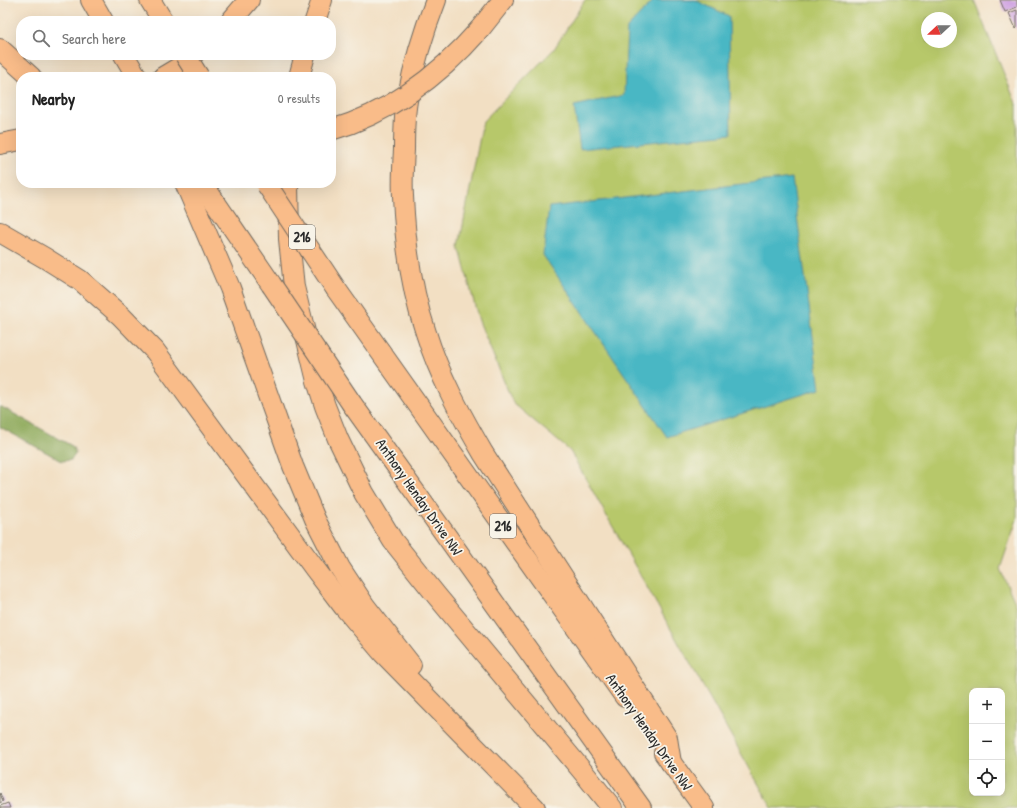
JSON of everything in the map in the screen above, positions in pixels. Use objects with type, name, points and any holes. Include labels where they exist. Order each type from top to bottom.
[{"type":"highway","points":[[79,0],[88,16]]},
{"type":"highway","points":[[91,0],[100,16]]},
{"type":"highway","points":[[150,0],[160,16]]},
{"type":"highway","points":[[235,16],[249,0]]},
{"type":"highway","points":[[317,16],[322,0]]},
{"type":"highway","points":[[436,0],[423,34],[407,97],[402,194],[406,238],[415,293],[426,334],[444,379],[460,413],[480,447],[667,738],[672,763]]},
{"type":"highway","points":[[336,128],[381,109],[423,83],[452,58],[480,29],[503,0]]},
{"type":"highway","points":[[0,49],[25,72]]},
{"type":"highway","points":[[117,60],[121,72]]},
{"type":"highway","points":[[119,60],[132,72]]},
{"type":"highway","points":[[171,72],[187,60]]},
{"type":"highway","points":[[188,60],[196,72]]},
{"type":"highway","points":[[300,72],[304,60]]},
{"type":"highway","points":[[0,144],[16,141]]},
{"type":"highway","points":[[187,188],[230,288],[301,486],[315,519],[340,568],[365,606],[401,654],[544,808]]},
{"type":"highway","name":"Anthony Henday Drive NW","points":[[205,188],[352,404],[641,808]]},
{"type":"highway","name":"Anthony Henday Drive NW","points":[[269,188],[336,289],[704,808]]},
{"type":"highway","points":[[288,188],[289,239],[294,287],[315,374],[325,406],[338,439],[364,493],[393,541],[612,808]]},
{"type":"highway","points":[[0,232],[80,280],[121,316],[155,351],[315,570],[383,653],[535,808]]},
{"type":"green space","points":[[585,0],[974,0],[1017,106],[1017,519],[1000,569],[1017,607],[1017,808],[772,808],[570,451],[513,403],[479,321],[459,246],[483,121],[554,49]]},
{"type":"green space","points":[[0,406],[72,446],[76,453],[71,460],[62,461],[0,427]]},
{"type":"water","points":[[654,0],[695,0],[729,16],[731,134],[580,149],[574,106],[624,95],[627,28]]},
{"type":"water","points":[[792,178],[820,389],[667,437],[543,255],[549,207]]},
{"type":"building","points":[[1000,0],[1017,0],[1017,7],[1005,12]]},
{"type":"building","points":[[1017,10],[1017,28],[1016,29],[1009,13]]},
{"type":"building","points":[[0,793],[3,801],[0,803]]},
{"type":"building","points":[[8,803],[10,808],[0,808],[0,806]]}]
